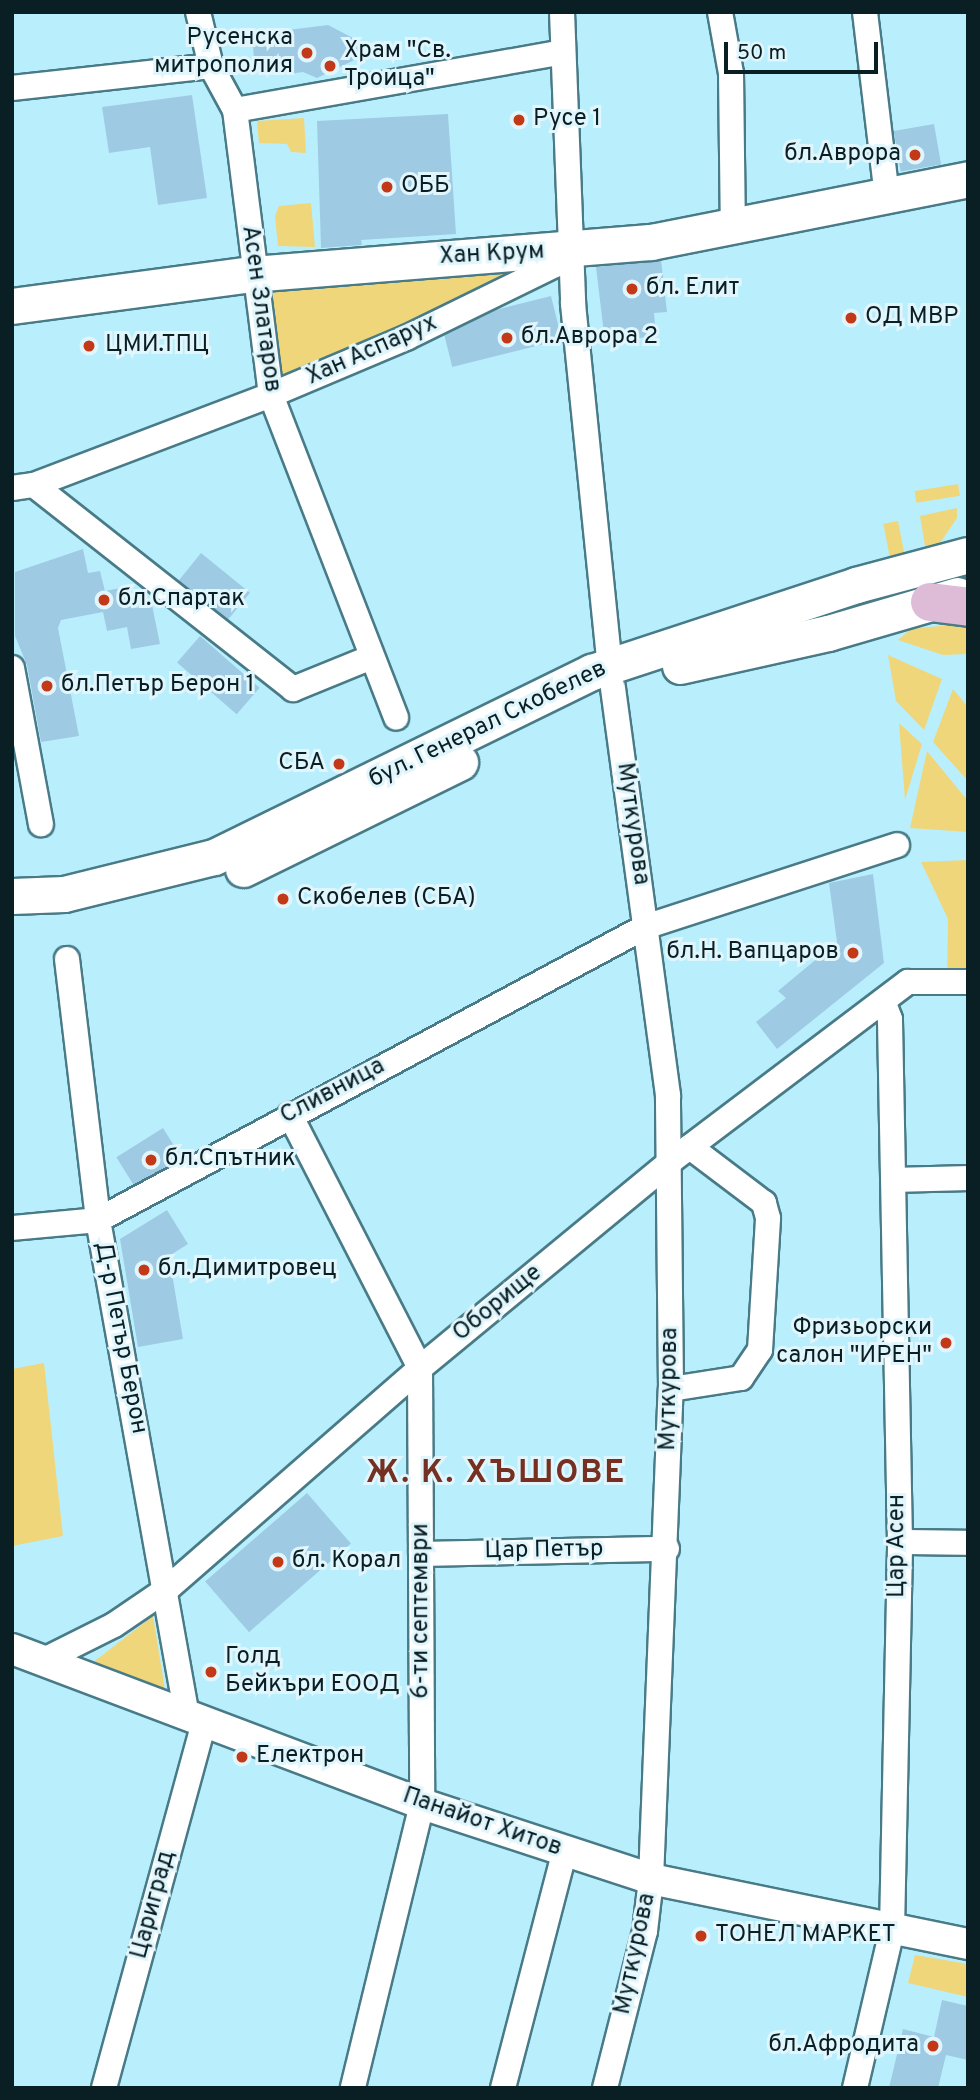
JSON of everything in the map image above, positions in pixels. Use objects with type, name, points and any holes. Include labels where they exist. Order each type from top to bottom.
[{"type":"main road","name":"Хан Крум","points":[[12,306],[252,274],[566,251],[733,228],[968,179]]},
{"type":"main road","name":"бул. Генерал Скобелев","points":[[12,897],[64,894],[214,857],[611,677],[856,585],[968,555]]},
{"type":"main road","name":"бул. Генерал Скобелев","points":[[12,919],[90,914],[226,877],[611,677],[828,633],[968,592]]},
{"type":"main road","points":[[930,602],[968,607]]},
{"type":"street","name":"Асен Златаров","points":[[198,12],[211,66],[235,110],[252,274],[271,395],[396,718]]},
{"type":"street","name":"Муткурова","points":[[562,12],[566,251],[611,677],[645,927],[681,1154],[667,1549],[651,1879],[645,1931],[605,2088]]},
{"type":"street","points":[[720,12],[731,73],[733,228]]},
{"type":"street","points":[[866,12],[887,196]]},
{"type":"street","points":[[235,110],[563,52]]},
{"type":"street","points":[[12,88],[211,66]]},
{"type":"street","name":"Хан Аспарух","points":[[23,486],[271,395],[406,338],[555,265],[566,251]]},
{"type":"street","points":[[23,486],[293,688],[372,657]]},
{"type":"street","points":[[12,668],[41,824]]},
{"type":"street","name":"Сливница","points":[[12,1228],[98,1220],[645,927],[897,845]]},
{"type":"street","name":"Д-р Петър Берон","points":[[67,959],[98,1220],[167,1589],[196,1719]]},
{"type":"street","name":"Оборище","points":[[42,1661],[114,1625],[167,1589],[420,1368],[681,1154],[908,982],[968,982]]},
{"type":"street","name":"Цар Асен","points":[[855,2088],[892,1930],[900,1542],[890,1019],[883,1001]]},
{"type":"street","name":"6-ти септември","points":[[290,1115],[420,1368],[422,1804],[353,2088]]},
{"type":"street","points":[[671,1389],[741,1378],[760,1350],[764,1203],[681,1154]]},
{"type":"street","points":[[894,1180],[968,1178]]},
{"type":"street","points":[[900,1542],[968,1543]]},
{"type":"street","name":"Цар Петър","points":[[421,1554],[667,1549]]},
{"type":"street","name":"Панайот Хитов","points":[[12,1649],[422,1804],[651,1879],[968,1944]]},
{"type":"street","name":"Цариград","points":[[104,2088],[196,1719]]},
{"type":"street","points":[[503,2088],[565,1850]]},
{"type":"shaded area","points":[[304,118],[306,153],[291,152],[287,144],[259,143],[257,121]]},
{"type":"shaded area","points":[[311,203],[315,247],[278,246],[275,216],[279,206]]},
{"type":"shaded area","points":[[570,251],[271,395],[252,274]]},
{"type":"shaded area","points":[[958,484],[960,496],[916,503],[915,491]]},
{"type":"shaded area","points":[[957,508],[957,518],[938,546],[926,552],[920,516]]},
{"type":"shaded area","points":[[898,521],[905,558],[891,561],[883,524]]},
{"type":"shaded area","points":[[968,623],[968,654],[943,655],[898,640],[911,629]]},
{"type":"shaded area","points":[[888,655],[942,679],[924,730],[896,701]]},
{"type":"shaded area","points":[[953,689],[968,707],[968,781],[933,742]]},
{"type":"shaded area","points":[[899,723],[922,744],[905,800]]},
{"type":"shaded area","points":[[927,751],[968,801],[968,832],[910,828]]},
{"type":"shaded area","points":[[968,860],[968,982],[947,982],[948,919],[921,862]]},
{"type":"shaded area","points":[[44,1363],[63,1536],[12,1546],[12,1369]]},
{"type":"shaded area","points":[[153,1616],[165,1690],[92,1663]]},
{"type":"shaded area","points":[[915,1955],[968,1964],[968,1997],[908,1983]]},
{"type":"building","name":"Русенска митрополия","points":[[328,25],[355,39],[365,55],[317,78],[303,72],[283,75],[280,66],[254,61],[253,46],[279,39],[280,31]]},
{"type":"building","points":[[192,95],[207,198],[158,205],[150,147],[109,153],[102,107]]},
{"type":"building","name":"ОББ","points":[[448,114],[456,234],[361,240],[362,245],[321,248],[317,121]]},
{"type":"building","name":"бл.Аврора","points":[[934,124],[941,164],[901,171],[894,131]]},
{"type":"building","name":"бл. Елит","points":[[661,260],[667,312],[654,313],[656,336],[605,342],[596,267]]},
{"type":"building","name":"бл.Аврора 2","points":[[551,296],[562,340],[452,367],[441,323]]},
{"type":"building","name":"бл.Спартак","points":[[83,549],[88,573],[100,571],[105,591],[130,586],[135,608],[152,605],[160,644],[131,649],[127,627],[107,631],[103,612],[61,620],[58,628],[79,736],[41,742],[27,665],[15,636],[15,572]]},
{"type":"building","points":[[201,553],[250,593],[227,621],[178,581]]},
{"type":"building","points":[[200,636],[260,688],[237,714],[177,662]]},
{"type":"building","name":"бл.Н. Вапцаров","points":[[873,874],[884,963],[777,1049],[756,1022],[786,998],[778,991],[837,942],[829,883]]},
{"type":"building","name":"бл.Спътник","points":[[163,1128],[182,1159],[135,1188],[116,1157]]},
{"type":"building","name":"бл.Димитровец","points":[[167,1210],[188,1244],[169,1256],[183,1339],[138,1347],[120,1239]]},
{"type":"building","name":"бл. Корал","points":[[307,1493],[351,1544],[249,1632],[205,1582]]},
{"type":"building","name":"бл.Афродита","points":[[942,2000],[968,2006],[968,2060],[946,2055],[938,2088],[889,2088],[903,2029],[934,2037]]},
{"type":"place","name":"Русенска митрополия","points":[[307,53]]},
{"type":"place","name":"Храм \"Св. Троица\"","points":[[330,66]]},
{"type":"place","name":"Русе 1","points":[[519,120]]},
{"type":"place","name":"бл.Аврора","points":[[915,155]]},
{"type":"place","name":"ОББ","points":[[387,187]]},
{"type":"place","name":"бл. Елит","points":[[632,289]]},
{"type":"place","name":"ОД МВР","points":[[851,318]]},
{"type":"place","name":"бл.Аврора 2","points":[[507,338]]},
{"type":"place","name":"ЦМИ.ТПЦ","points":[[89,346]]},
{"type":"place","name":"бл.Спартак","points":[[104,600]]},
{"type":"place","name":"бл.Петър Берон 1","points":[[47,686]]},
{"type":"place","name":"СБА","points":[[339,764]]},
{"type":"place","name":"Скобелев (СБА)","points":[[283,899]]},
{"type":"place","name":"бл.Н. Вапцаров","points":[[853,953]]},
{"type":"place","name":"бл.Спътник","points":[[151,1160]]},
{"type":"place","name":"бл.Димитровец","points":[[144,1270]]},
{"type":"place","name":"Фризьорски салон \"ИРЕН\"","points":[[946,1343]]},
{"type":"place","name":"бл. Корал","points":[[278,1562]]},
{"type":"place","name":"Голд Бейкъри ЕООД","points":[[211,1672]]},
{"type":"place","name":"Електрон","points":[[242,1757]]},
{"type":"place","name":"ТОНЕЛ МАРКЕТ","points":[[701,1936]]},
{"type":"place","name":"бл.Афродита","points":[[933,2046]]},
{"type":"district","name":"Ж. К. ХЪШОВЕ","points":[[496,1474]]}]
